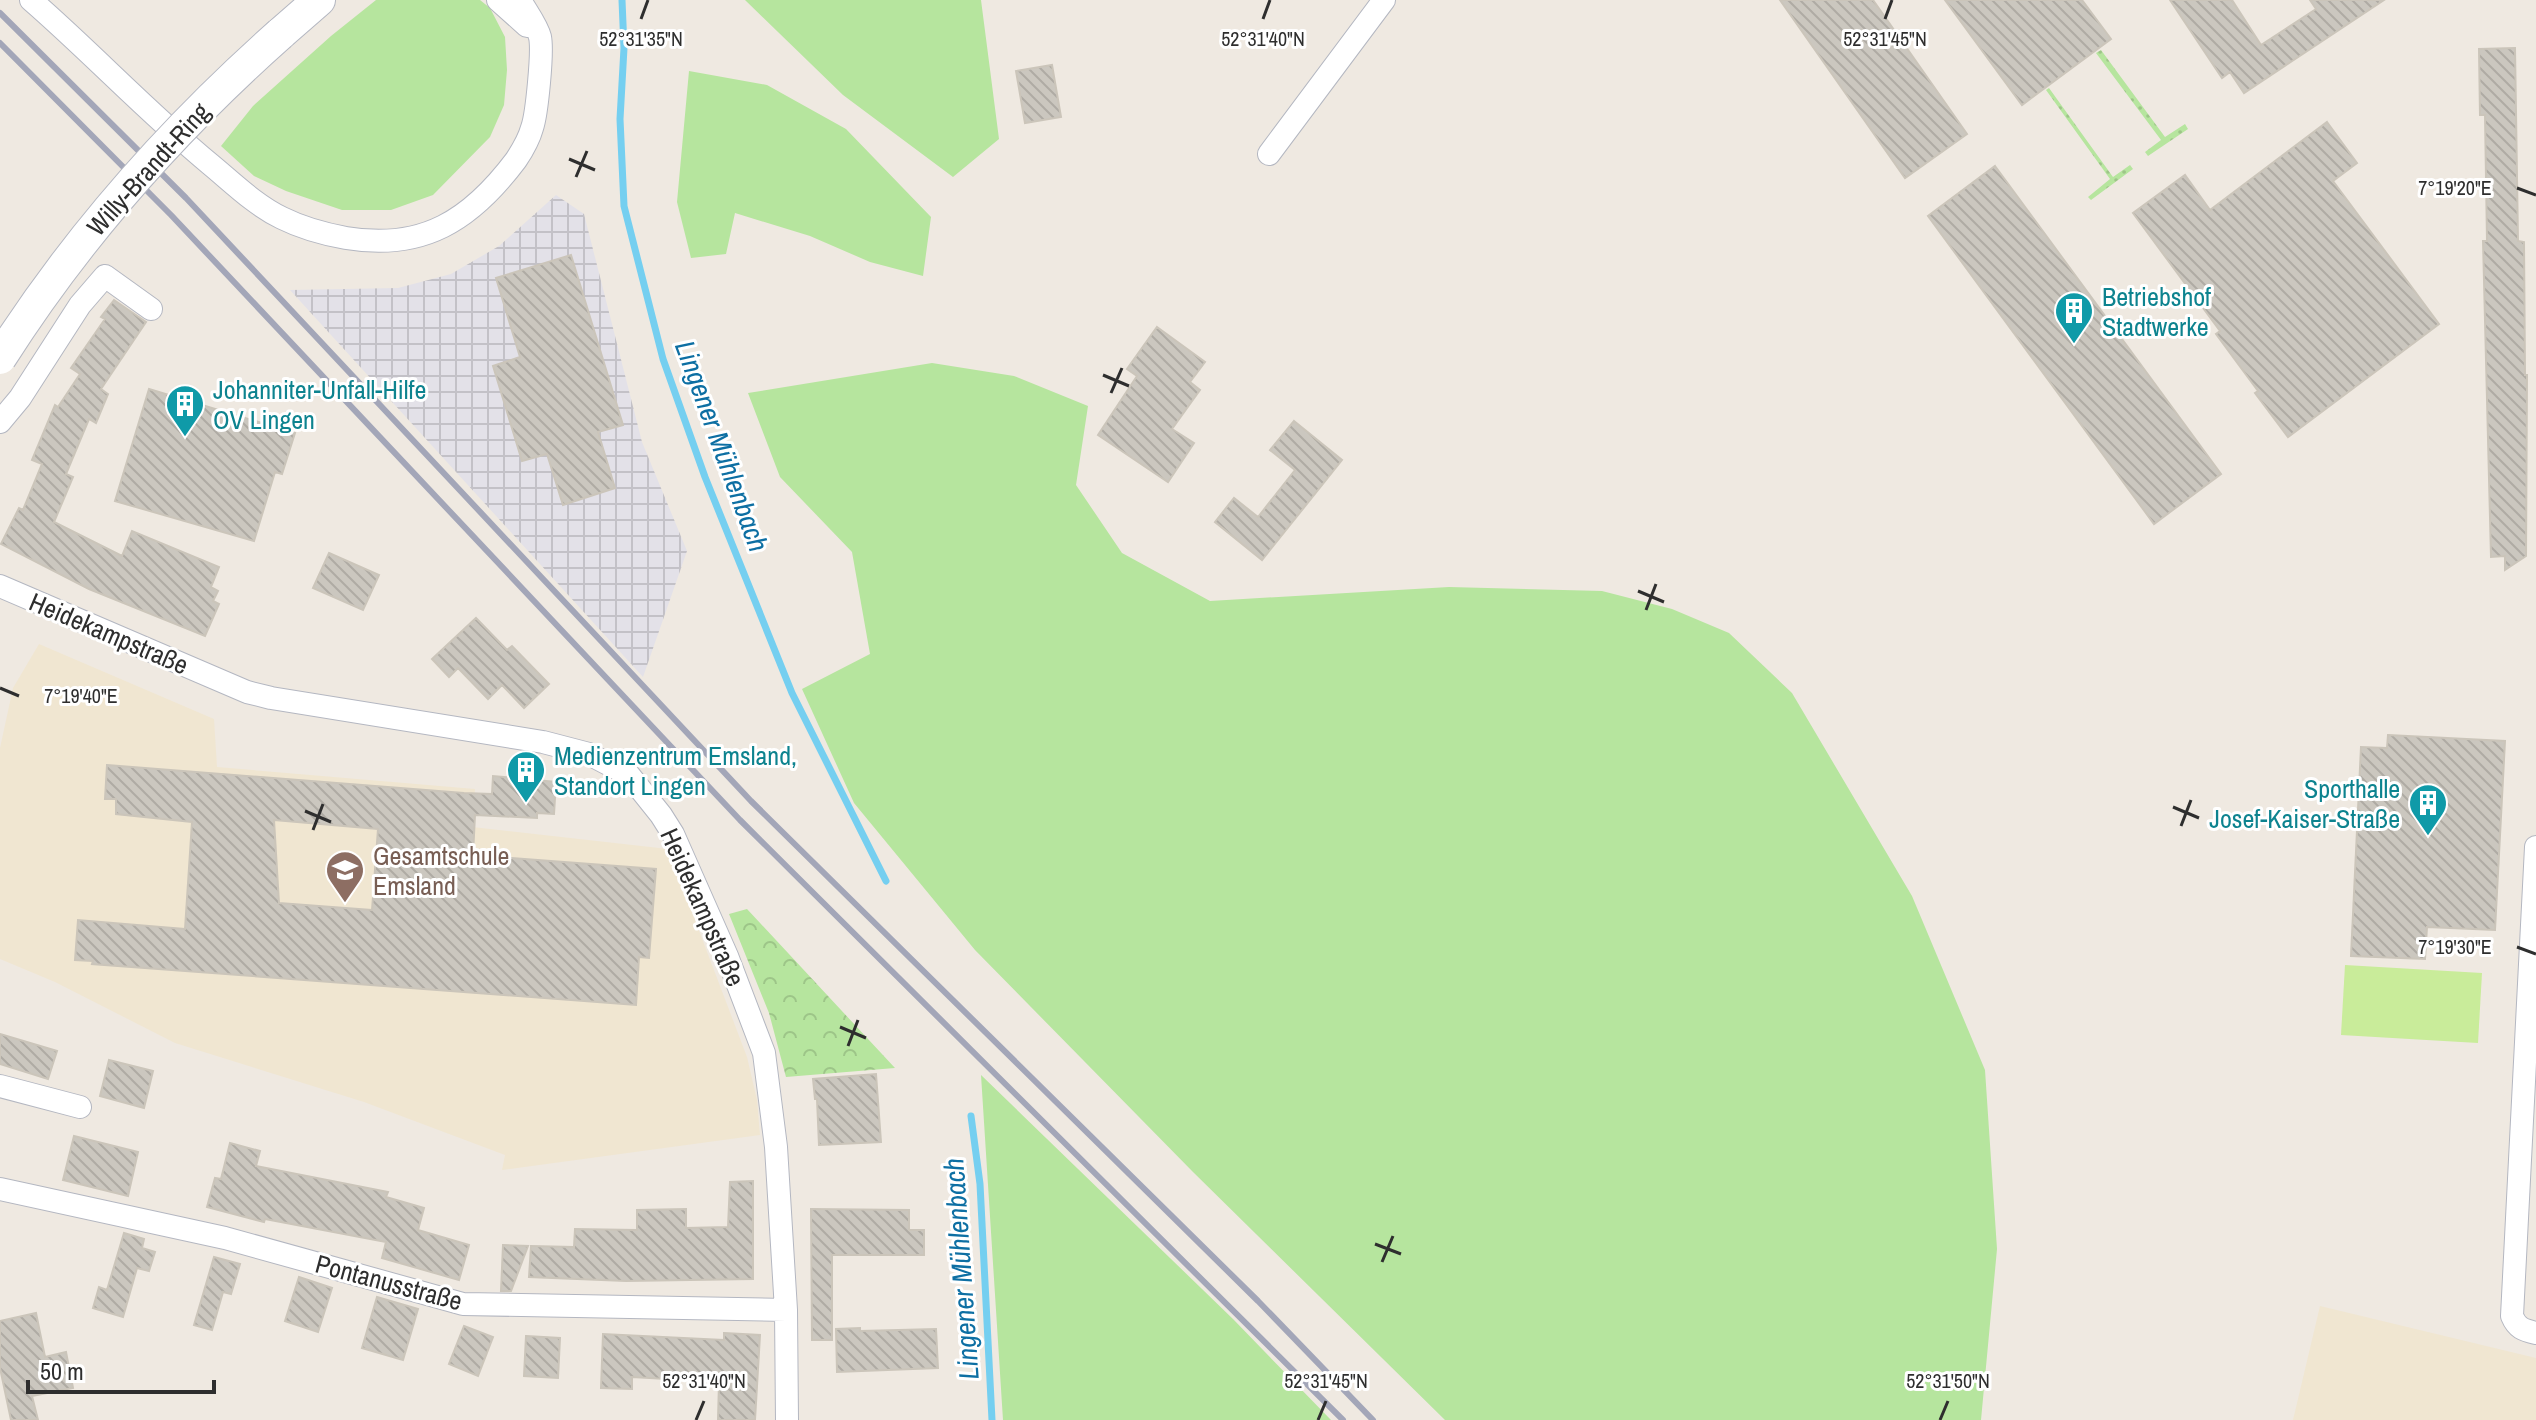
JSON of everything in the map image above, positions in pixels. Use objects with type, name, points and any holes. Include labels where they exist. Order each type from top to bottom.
[{"type":"main road","name":"Willy-Brandt-Ring","points":[[0,358],[113,202],[189,121],[319,0]]},
{"type":"street","points":[[31,0],[164,125],[255,201],[282,218],[323,234],[366,241],[411,239],[453,222],[496,187],[520,154],[533,127],[540,38],[545,24],[538,0]]},
{"type":"street","points":[[498,0],[540,38]]},
{"type":"street","points":[[520,0],[540,38]]},
{"type":"street","points":[[1269,154],[1384,0]]},
{"type":"street","points":[[0,422],[20,398],[80,305],[105,276],[151,309]]},
{"type":"street","name":"Heidekampstraße","points":[[0,586],[247,692],[543,742],[589,754],[629,775],[673,834],[727,956],[764,1053],[776,1147],[786,1310],[787,1420]]},
{"type":"street","points":[[2526,1329],[2512,1316],[2533,964],[2536,847]]},
{"type":"street","points":[[0,1086],[80,1107]]},
{"type":"street","name":"Pontanusstraße","points":[[0,1189],[225,1238],[463,1304],[786,1310]]},
{"type":"shaded area","points":[[556,195],[584,214],[642,442],[687,551],[643,677],[290,290],[398,288],[451,274],[499,246]]},
{"type":"shaded area","name":"Gesamtschule Emsland","points":[[39,644],[214,719],[217,767],[475,789],[472,827],[668,849],[747,1057],[757,1100],[760,1135],[502,1170],[505,1155],[364,1102],[175,1043],[55,982],[0,959],[0,748],[13,688]]},
{"type":"shaded area","points":[[2320,1306],[2536,1358],[2536,1420],[2293,1420]]},
{"type":"green space","points":[[376,0],[480,0],[490,8],[505,37],[507,70],[504,105],[490,137],[433,195],[391,210],[342,210],[286,191],[254,176],[221,146],[253,106]]},
{"type":"green space","points":[[745,0],[981,0],[999,139],[953,177],[843,95]]},
{"type":"green space","points":[[2101,50],[2165,137],[2185,124],[2188,129],[2148,156],[2145,152],[2161,140],[2096,53]]},
{"type":"green space","points":[[689,71],[767,85],[846,129],[931,217],[923,276],[870,262],[810,236],[735,213],[726,254],[691,258],[677,202]]},
{"type":"green space","points":[[2049,88],[2113,177],[2130,165],[2133,169],[2091,200],[2088,197],[2110,179],[2046,90]]},
{"type":"green space","points":[[932,363],[1014,376],[1088,406],[1076,485],[1122,553],[1210,601],[1449,587],[1602,591],[1672,609],[1729,633],[1792,693],[1912,896],[1985,1070],[1997,1249],[1981,1420],[1445,1420],[1193,1172],[975,950],[854,803],[802,689],[870,654],[852,552],[780,477],[748,393]]},
{"type":"green space","points":[[747,909],[895,1068],[786,1077],[769,1013],[729,914]]},
{"type":"green space","points":[[2345,965],[2482,973],[2478,1043],[2341,1035]]},
{"type":"green space","points":[[981,1075],[1233,1319],[1331,1420],[1003,1420]]},
{"type":"building","points":[[1780,0],[1873,0],[1967,134],[1905,178]]},
{"type":"building","points":[[1945,0],[2082,0],[2111,39],[2022,105]]},
{"type":"building","points":[[2170,0],[2232,0],[2261,45],[2316,9],[2310,0],[2384,0],[2244,93],[2230,72],[2222,78]]},
{"type":"building","points":[[2515,48],[2518,241],[2524,242],[2527,375],[2526,556],[2505,570],[2505,556],[2491,557],[2483,241],[2487,241],[2485,115],[2480,115],[2479,49]]},
{"type":"building","points":[[1052,65],[1061,117],[1025,123],[1016,71]]},
{"type":"building","points":[[2327,122],[2357,163],[2333,181],[2439,324],[2288,437],[2216,334],[2220,331],[2133,213],[2185,175],[2210,210]]},
{"type":"building","name":"Betriebshof Stadtwerke","points":[[1995,166],[2221,474],[2154,524],[1928,216]]},
{"type":"building","points":[[571,255],[623,425],[598,432],[615,488],[563,505],[547,454],[522,461],[493,366],[520,357],[496,278]]},
{"type":"building","points":[[114,300],[146,322],[101,389],[108,394],[96,423],[89,419],[66,474],[73,477],[54,522],[122,556],[132,531],[219,567],[211,587],[218,591],[213,601],[219,604],[205,636],[89,589],[1,544],[19,508],[23,510],[42,464],[32,460],[55,405],[58,407],[80,374],[71,368],[105,319],[101,317]]},
{"type":"building","points":[[1157,327],[1205,362],[1190,382],[1200,390],[1172,429],[1194,443],[1168,482],[1098,435],[1137,376],[1127,369]]},
{"type":"building","points":[[149,389],[295,433],[282,474],[275,472],[254,541],[115,501]]},
{"type":"building","points":[[1294,421],[1342,460],[1262,560],[1215,522],[1234,498],[1258,517],[1295,470],[1270,450]]},
{"type":"building","points":[[329,553],[379,575],[363,610],[313,588]]},
{"type":"building","points":[[476,618],[507,650],[512,646],[549,684],[524,708],[502,685],[488,699],[458,668],[449,677],[432,659]]},
{"type":"building","name":"Sporthalle Josef-Kaiser-Straße","points":[[2388,735],[2505,741],[2495,930],[2427,927],[2425,959],[2351,956],[2361,747],[2387,748]]},
{"type":"building","points":[[107,765],[464,793],[492,794],[493,776],[556,782],[554,814],[537,813],[537,818],[475,815],[473,855],[656,869],[649,958],[639,957],[636,1005],[92,964],[93,961],[75,960],[78,920],[185,929],[192,822],[116,814],[116,799],[105,799]],"holes":[[[274,820],[378,829],[372,910],[279,903]]]},
{"type":"building","points":[[0,1034],[57,1051],[48,1079],[0,1064]]},
{"type":"building","points":[[109,1060],[153,1071],[144,1108],[100,1096]]},
{"type":"building","points":[[876,1074],[881,1142],[819,1145],[813,1079]]},
{"type":"building","points":[[74,1136],[138,1152],[128,1196],[63,1180]]},
{"type":"building","points":[[230,1143],[260,1151],[256,1166],[388,1192],[386,1197],[424,1208],[418,1230],[469,1245],[459,1280],[382,1258],[386,1242],[265,1219],[264,1222],[207,1207],[215,1178],[221,1179]]},
{"type":"building","points":[[753,1181],[753,1279],[626,1281],[529,1277],[531,1246],[574,1247],[575,1229],[637,1230],[637,1210],[686,1209],[686,1228],[728,1227],[730,1182]]},
{"type":"building","points":[[811,1209],[909,1210],[909,1230],[924,1230],[924,1255],[832,1255],[832,1340],[812,1340]]},
{"type":"building","points":[[124,1233],[144,1239],[142,1248],[155,1252],[149,1271],[137,1268],[123,1317],[93,1308],[99,1287],[107,1290]]},
{"type":"building","points":[[503,1245],[528,1246],[511,1291],[501,1291]]},
{"type":"building","points":[[214,1257],[240,1264],[231,1294],[223,1292],[212,1330],[194,1325]]},
{"type":"building","points":[[299,1277],[332,1288],[318,1332],[285,1321]]},
{"type":"building","points":[[377,1297],[418,1309],[403,1360],[362,1348]]},
{"type":"building","points":[[36,1313],[45,1357],[66,1352],[73,1388],[32,1396],[38,1420],[11,1420],[0,1368],[0,1321]]},
{"type":"building","points":[[464,1326],[493,1337],[478,1376],[449,1364]]},
{"type":"building","points":[[860,1328],[860,1331],[936,1329],[938,1368],[837,1372],[836,1329]]},
{"type":"building","points":[[724,1333],[760,1335],[755,1420],[718,1420],[719,1382],[632,1377],[632,1389],[601,1388],[603,1334],[724,1340]]},
{"type":"building","points":[[526,1336],[560,1338],[558,1378],[524,1376]]},
{"type":"waterway","name":"Lingener Mühlenbach","points":[[622,0],[624,48],[620,119],[624,206],[663,359],[705,477],[792,693],[886,881]]},
{"type":"waterway","name":"Lingener Mühlenbach","points":[[971,1116],[980,1184],[992,1420]]},
{"type":"railway","points":[[0,13],[186,198],[751,801],[1258,1301],[1373,1420]]},
{"type":"railway","points":[[0,43],[171,215],[740,820],[1343,1420]]},
{"type":"place","name":"Betriebshof Stadtwerke","points":[[2074,345]]},
{"type":"place","name":"Johanniter-Unfall-Hilfe OV Lingen","points":[[185,438]]},
{"type":"place","name":"Medienzentrum Emsland, Standort Lingen","points":[[526,804]]},
{"type":"place","name":"Sporthalle Josef-Kaiser-Straße","points":[[2428,837]]},
{"type":"place","name":"Gesamtschule Emsland","points":[[345,904]]}]
